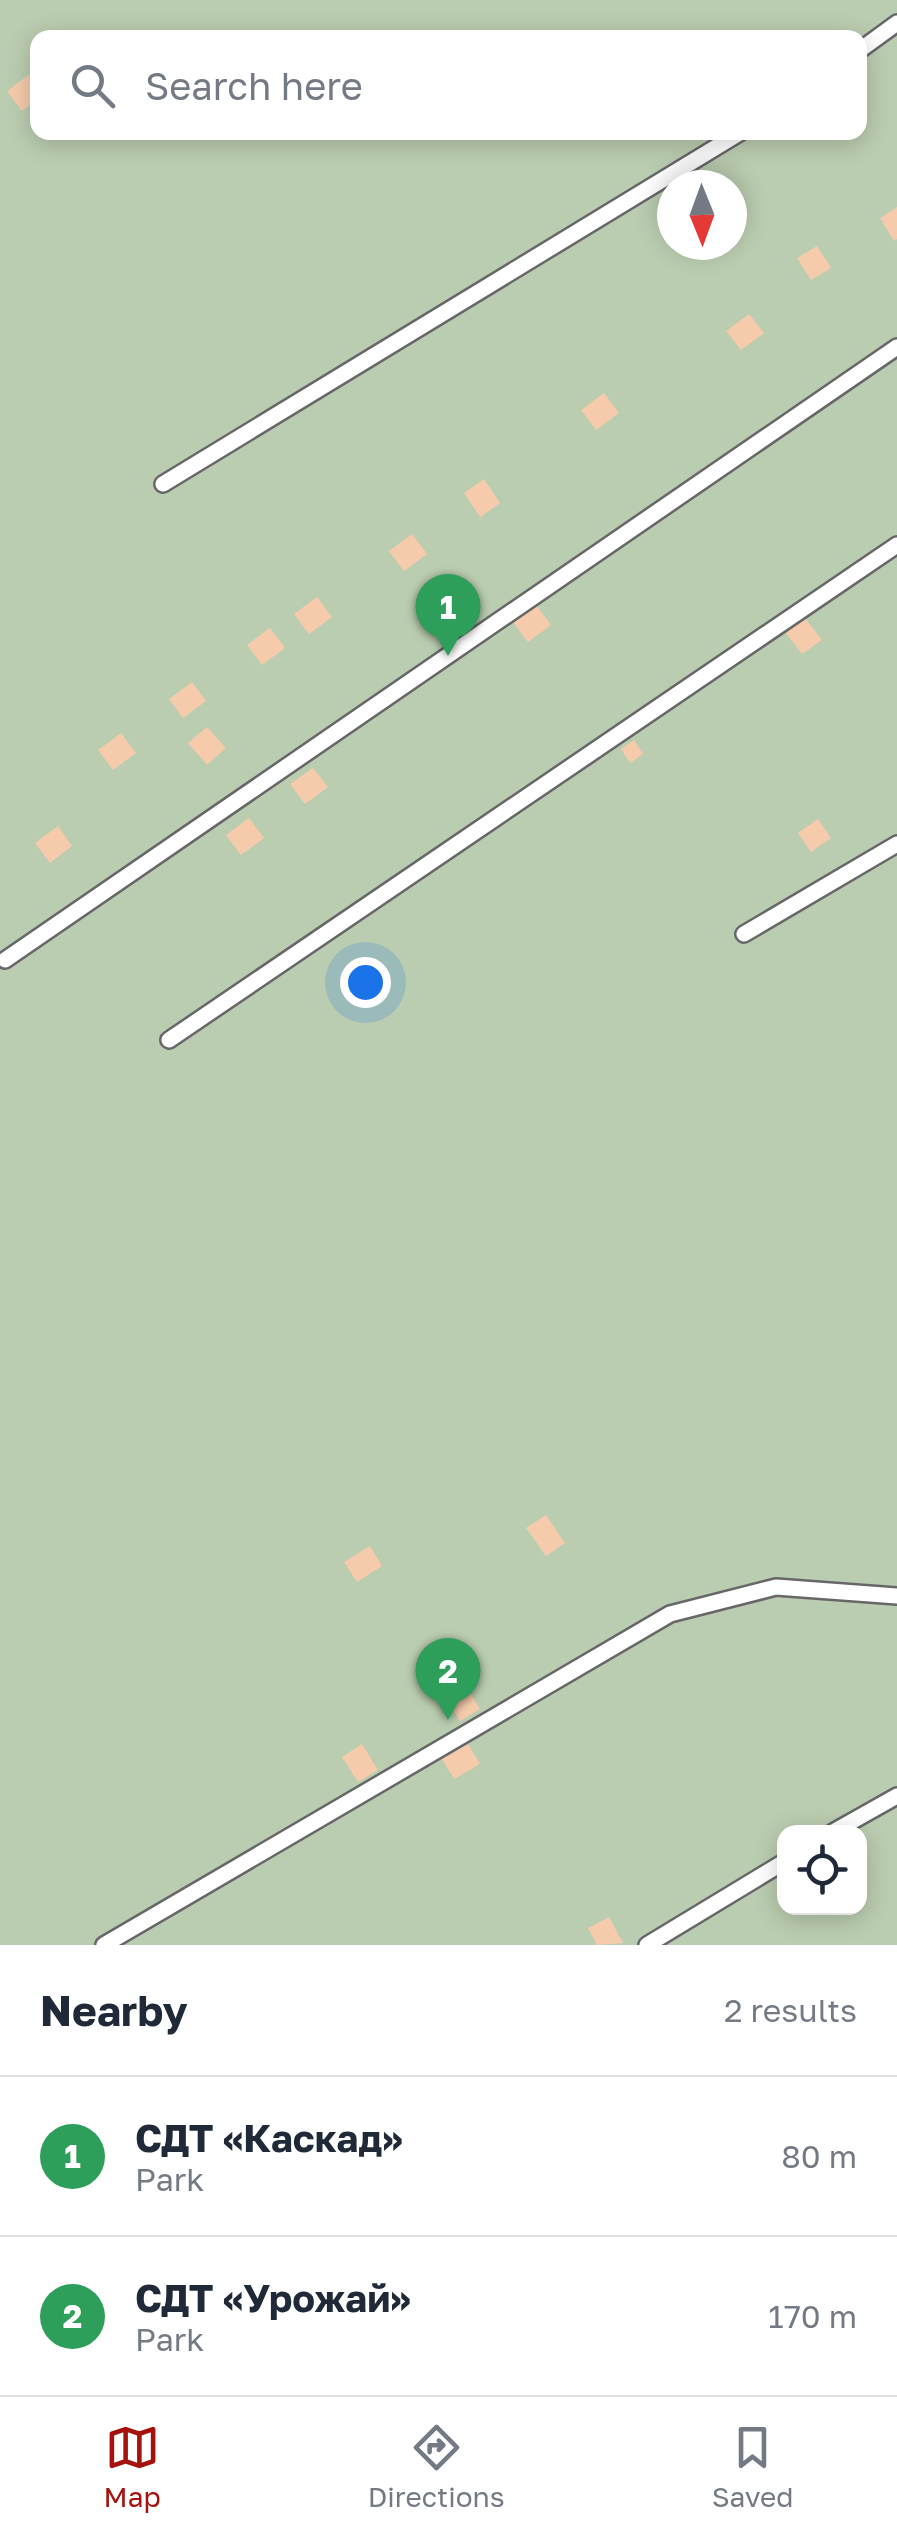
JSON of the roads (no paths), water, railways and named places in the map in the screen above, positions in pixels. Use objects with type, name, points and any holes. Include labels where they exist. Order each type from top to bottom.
[{"type":"lane","points":[[867,45],[897,24]]},
{"type":"lane","points":[[163,484],[728,140]]},
{"type":"lane","points":[[6,960],[897,347]]},
{"type":"lane","points":[[169,1040],[897,546]]},
{"type":"lane","points":[[744,934],[897,844]]},
{"type":"lane","points":[[104,1945],[670,1614],[776,1588],[897,1596]]},
{"type":"lane","points":[[845,1825],[897,1796]]},
{"type":"lane","points":[[647,1945],[777,1866]]},
{"type":"place","name":"СДТ «Каскад»","points":[[448,656]]},
{"type":"place","name":"СДТ «Урожай»","points":[[448,1720]]}]
